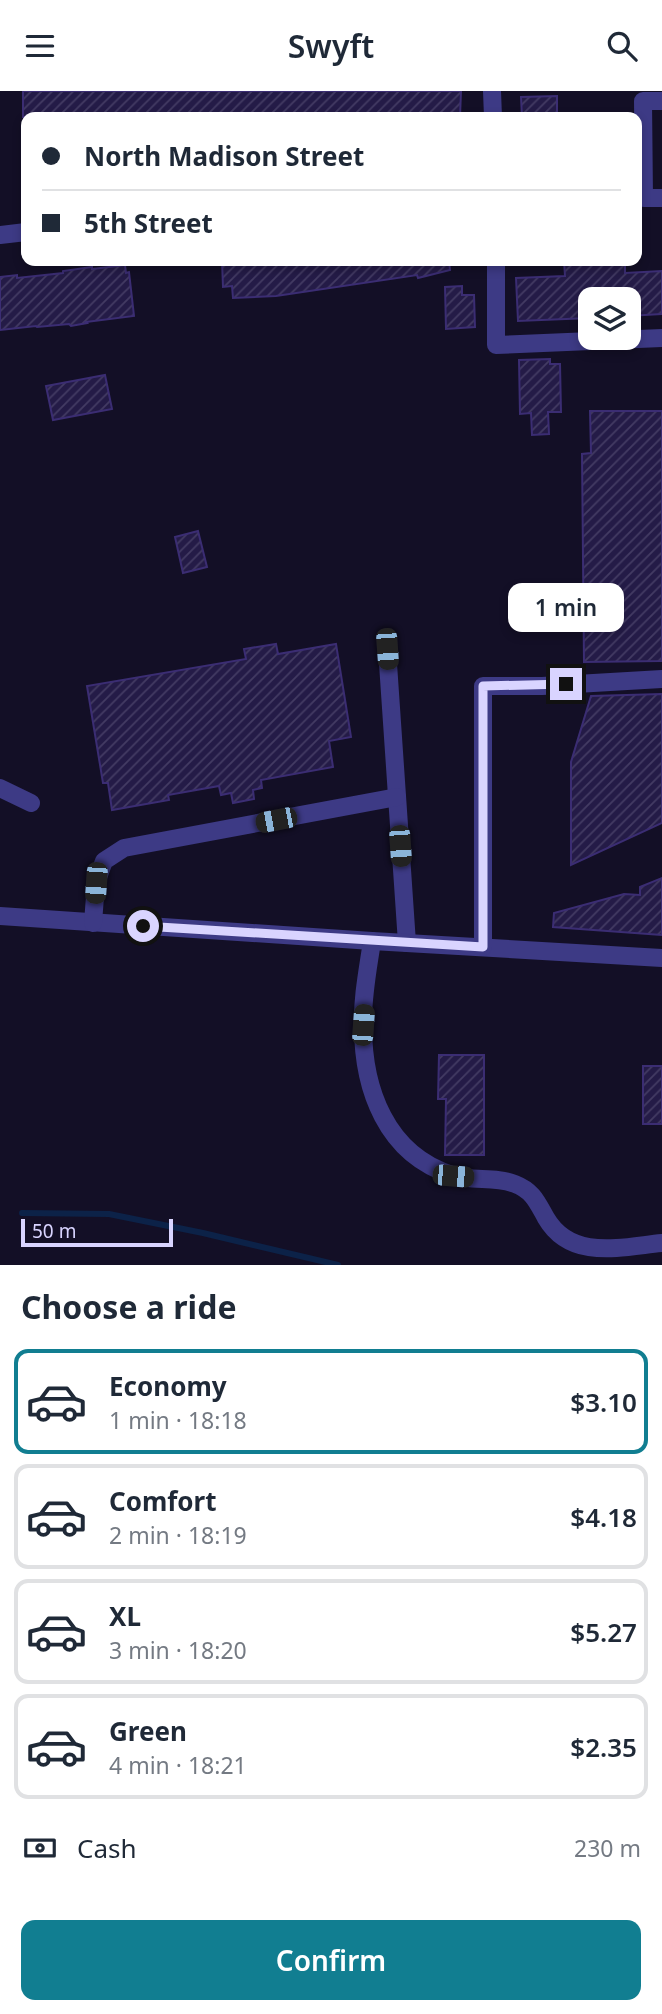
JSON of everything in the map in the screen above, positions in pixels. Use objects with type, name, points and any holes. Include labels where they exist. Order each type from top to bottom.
[{"type":"street","points":[[492,91],[493,112]]},
{"type":"street","points":[[662,101],[642,101],[644,198],[662,198]]},
{"type":"street","points":[[0,235],[21,233]]},
{"type":"street","points":[[496,266],[496,345],[662,338]]},
{"type":"street","points":[[387,649],[407,943]]},
{"type":"street","points":[[483,947],[483,686],[662,680]]},
{"type":"street","points":[[0,788],[31,803]]},
{"type":"street","points":[[93,923],[96,883],[104,861],[124,848],[397,797]]},
{"type":"street","points":[[0,916],[662,958]]},
{"type":"street","points":[[372,941],[364,997],[364,1052],[379,1112],[392,1133],[410,1151],[453,1176],[503,1180],[529,1192],[540,1204],[557,1232],[583,1247],[600,1249],[662,1243]]},
{"type":"building","points":[[23,91],[461,91],[460,112],[23,112]]},
{"type":"building","points":[[557,96],[557,112],[522,112],[521,97]]},
{"type":"building","points":[[125,266],[126,273],[129,272],[134,316],[71,326],[69,324],[0,330],[0,277],[17,275],[17,278]]},
{"type":"building","points":[[222,266],[450,266],[450,270],[418,278],[417,275],[276,296],[233,298],[232,286],[223,287]]},
{"type":"building","points":[[564,266],[625,266],[625,273],[662,271],[662,314],[641,315],[641,287],[578,287],[578,318],[518,321],[516,278],[565,276]]},
{"type":"building","points":[[462,286],[462,295],[474,295],[475,327],[446,329],[445,287]]},
{"type":"building","points":[[550,359],[550,364],[560,364],[561,412],[548,412],[549,434],[532,435],[531,413],[520,414],[519,360]]},
{"type":"building","points":[[105,375],[112,409],[53,420],[46,386]]},
{"type":"building","points":[[590,411],[662,411],[662,661],[584,662],[582,454],[591,453]]},
{"type":"building","points":[[198,531],[207,567],[183,573],[175,537]]},
{"type":"building","points":[[276,644],[278,654],[336,644],[351,737],[329,741],[333,767],[261,780],[262,788],[253,790],[254,799],[233,803],[231,793],[221,795],[219,786],[168,795],[169,800],[112,810],[108,783],[103,783],[87,686],[246,659],[244,649]]},
{"type":"building","points":[[662,694],[662,823],[571,865],[571,762],[591,696]]},
{"type":"building","points":[[662,878],[662,935],[553,927],[554,913],[624,894],[640,895],[640,887]]},
{"type":"building","points":[[439,1055],[484,1055],[484,1155],[445,1155],[446,1099],[438,1099]]},
{"type":"building","points":[[643,1066],[662,1066],[662,1124],[643,1124]]},
{"type":"waterway","points":[[22,1213],[109,1214],[338,1265]]},
{"type":"route","points":[[143,926],[483,947],[483,686],[566,684]]}]
